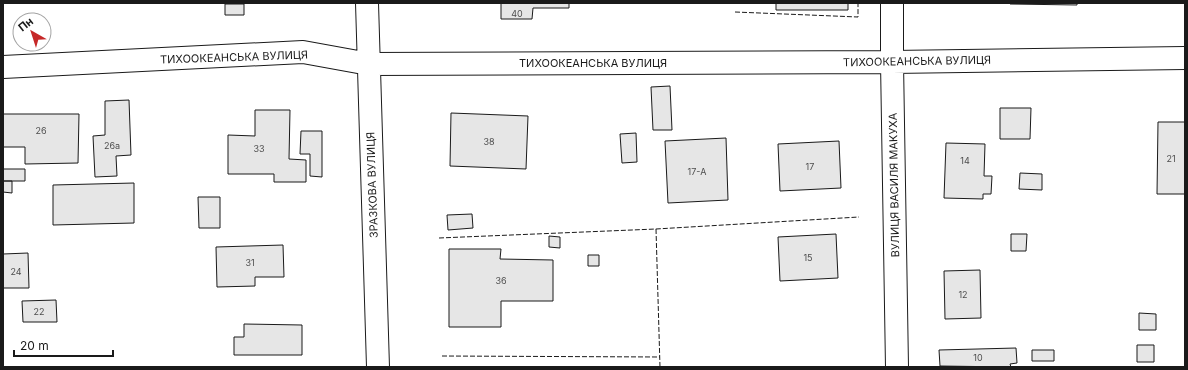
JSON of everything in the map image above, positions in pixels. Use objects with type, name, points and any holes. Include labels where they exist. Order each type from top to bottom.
[{"type":"street","name":"ЗРАЗКОВА ВУЛИЦЯ","points":[[368,3],[378,367]]},
{"type":"street","name":"ВУЛИЦЯ ВАСИЛЯ МАКУХА","points":[[892,3],[897,367]]},
{"type":"street","name":"ТИХООКЕАНСЬКА ВУЛИЦЯ","points":[[3,67],[303,52],[369,64],[892,62],[1185,58]]},
{"type":"building","points":[[501,3],[569,3],[569,8],[533,8],[532,19],[501,19]]},
{"type":"building","points":[[776,3],[848,3],[848,10],[776,10]]},
{"type":"building","points":[[1077,3],[1077,5],[1010,4]]},
{"type":"building","points":[[225,4],[244,4],[244,15],[225,15]]},
{"type":"building","points":[[670,86],[672,130],[653,130],[651,87]]},
{"type":"building","points":[[129,100],[131,155],[116,156],[117,176],[95,177],[93,136],[105,135],[105,101]]},
{"type":"building","points":[[1000,108],[1031,108],[1030,139],[1000,139]]},
{"type":"building","points":[[255,110],[290,110],[289,159],[306,160],[306,182],[274,182],[274,174],[228,174],[228,135],[255,136]]},
{"type":"building","points":[[451,113],[528,116],[526,169],[450,166]]},
{"type":"building","points":[[3,114],[79,114],[78,163],[25,164],[25,147],[3,147]]},
{"type":"building","points":[[1158,122],[1185,122],[1185,194],[1157,194]]},
{"type":"building","points":[[301,131],[322,131],[322,177],[310,176],[310,154],[300,154]]},
{"type":"building","points":[[636,133],[637,162],[622,163],[620,134]]},
{"type":"building","points":[[726,138],[728,200],[668,203],[665,141]]},
{"type":"building","points":[[839,141],[841,188],[780,191],[778,144]]},
{"type":"building","points":[[946,143],[985,144],[984,176],[992,176],[991,194],[983,194],[983,199],[944,198]]},
{"type":"building","points":[[3,169],[25,169],[25,181],[3,181]]},
{"type":"building","points":[[1020,173],[1042,174],[1042,190],[1019,189]]},
{"type":"building","points":[[3,181],[12,181],[12,193],[3,192]]},
{"type":"building","points":[[134,183],[134,223],[53,225],[53,185]]},
{"type":"building","points":[[198,197],[220,197],[220,228],[199,228]]},
{"type":"building","points":[[472,214],[473,228],[448,230],[447,215]]},
{"type":"building","points":[[836,234],[838,278],[780,281],[778,237]]},
{"type":"building","points":[[1011,234],[1027,234],[1026,251],[1011,251]]},
{"type":"building","points":[[549,236],[560,237],[560,248],[549,247]]},
{"type":"building","points":[[283,245],[284,277],[255,277],[255,286],[217,287],[216,247]]},
{"type":"building","points":[[449,249],[501,249],[500,259],[553,260],[553,301],[501,301],[501,327],[449,327]]},
{"type":"building","points":[[28,253],[29,288],[3,288],[3,254]]},
{"type":"building","points":[[588,255],[599,255],[599,266],[588,266]]},
{"type":"building","points":[[980,270],[981,318],[945,319],[944,271]]},
{"type":"building","points":[[56,300],[57,322],[23,322],[22,301]]},
{"type":"building","points":[[1139,313],[1156,314],[1156,330],[1139,330]]},
{"type":"building","points":[[244,324],[302,325],[302,355],[234,355],[234,337],[244,337]]},
{"type":"building","points":[[1137,345],[1154,345],[1154,362],[1137,362]]},
{"type":"building","points":[[1016,348],[1017,363],[1010,364],[1011,367],[940,366],[939,350]]},
{"type":"building","points":[[1032,350],[1054,350],[1054,361],[1032,361]]},
{"type":"fence","points":[[735,12],[858,17],[858,3]]},
{"type":"fence","points":[[439,238],[656,229],[859,217]]},
{"type":"fence","points":[[656,229],[660,367]]},
{"type":"fence","points":[[442,356],[660,357]]}]
